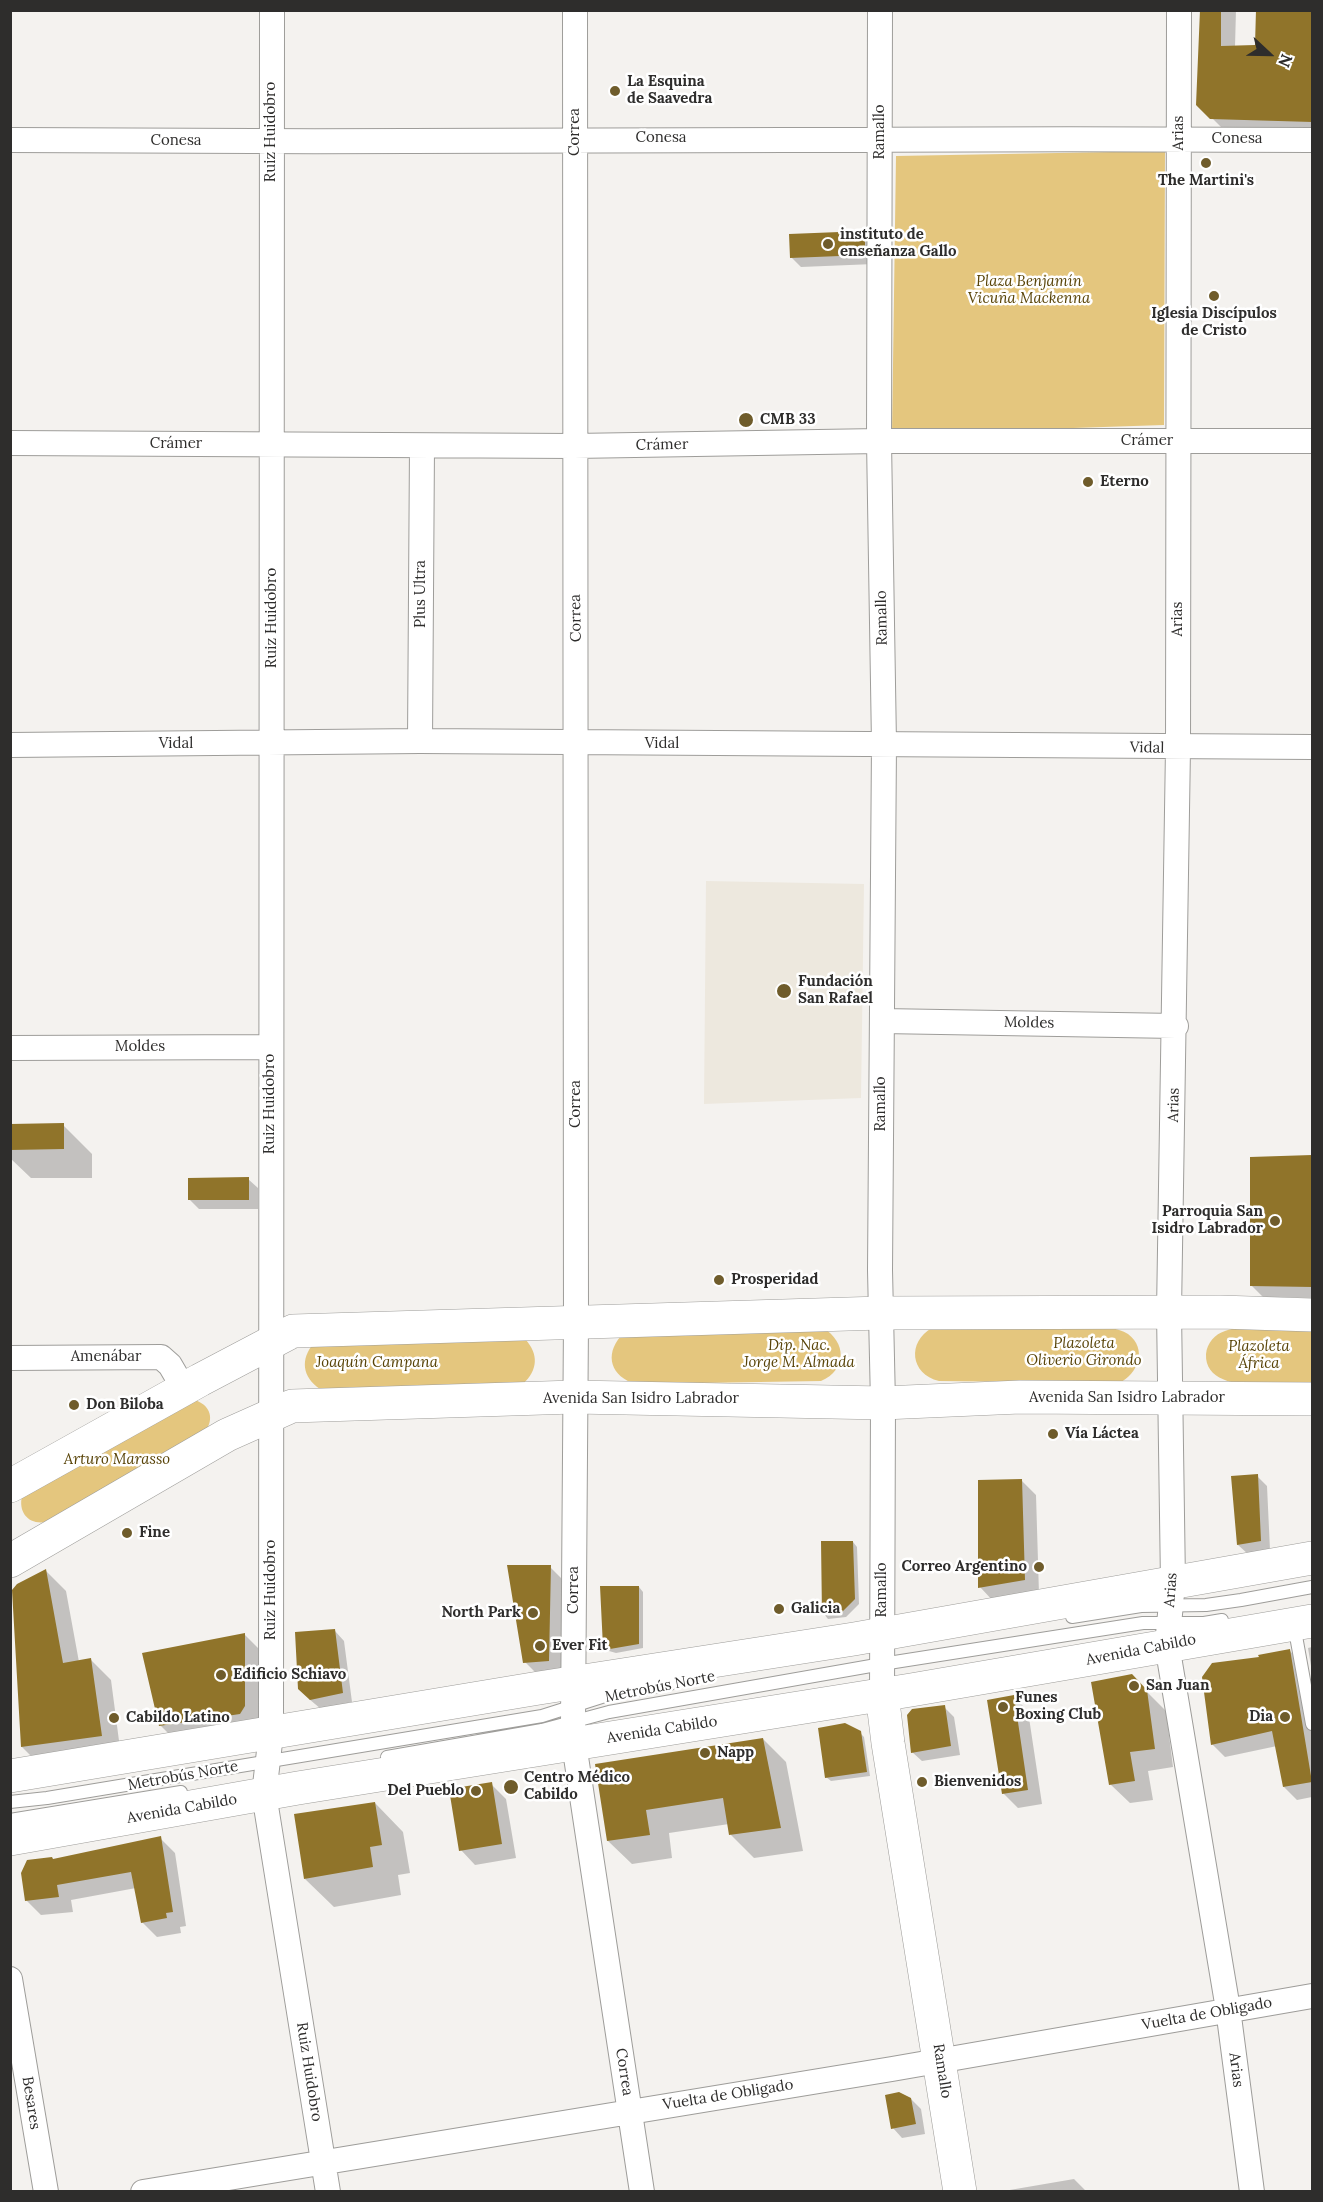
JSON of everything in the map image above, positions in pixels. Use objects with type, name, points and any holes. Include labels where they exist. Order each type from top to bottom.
[{"type":"street","name":"Ruiz Huidobro","points":[[272,10],[270,142],[273,743],[270,1047],[271,1414],[266,1771],[328,2192]]},
{"type":"street","name":"Correa","points":[[575,10],[574,446],[577,744],[574,1713],[642,2192]]},
{"type":"street","name":"Ramallo","points":[[880,10],[879,441],[884,744],[881,1313],[884,1657],[888,1743],[960,2192]]},
{"type":"street","name":"Arias","points":[[1179,10],[1178,748],[1176,1026],[1169,1312],[1170,1614],[1228,2009],[1252,2192]]},
{"type":"street","name":"Conesa","points":[[10,140],[270,142],[879,138],[1312,140]]},
{"type":"street","name":"Crámer","points":[[10,443],[574,446],[879,441],[1312,441]]},
{"type":"street","name":"Plus Ultra","points":[[420,741],[422,446]]},
{"type":"street","name":"Vidal","points":[[10,745],[420,741],[577,744],[1312,747]]},
{"type":"street","name":"Moldes","points":[[882,1021],[1176,1026]]},
{"type":"street","name":"Moldes","points":[[10,1048],[270,1047]]},
{"type":"street","points":[[10,1486],[293,1331],[881,1313],[1169,1312],[1312,1315]]},
{"type":"street","name":"Amenábar","points":[[10,1358],[161,1357],[170,1365],[184,1389]]},
{"type":"street","name":"Avenida San Isidro Labrador","points":[[10,1561],[227,1435],[292,1406],[574,1397],[883,1403],[1020,1397],[1312,1399]]},
{"type":"street","name":"Avenida Cabildo","points":[[10,1839],[266,1771],[884,1657],[1170,1614],[1312,1558]]},
{"type":"street","name":"Avenida Cabildo","points":[[10,1776],[266,1771],[884,1657],[1170,1614],[1303,1622]]},
{"type":"street","name":"Besares","points":[[10,1979],[46,2192]]},
{"type":"street","name":"Vuelta de Obligado","points":[[143,2192],[323,2160],[940,2061],[1312,1996]]},
{"type":"lane","points":[[1170,1614],[1312,1587]]},
{"type":"lane","points":[[1061,1619],[1141,1606],[1204,1623],[1237,1617]]},
{"type":"lane","points":[[1303,1622],[1312,1724]]},
{"type":"lane","points":[[819,1658],[884,1657]]},
{"type":"lane","name":"Metrobús Norte","points":[[369,1761],[542,1730],[608,1695],[679,1682]]},
{"type":"lane","name":"Metrobús Norte","points":[[10,1802],[266,1771]]},
{"type":"lane","name":"Metrobús Norte","points":[[10,1820],[197,1790]]},
{"type":"shaded area","name":"Fundación San Rafael","points":[[706,881],[864,884],[861,1098],[704,1104]]},
{"type":"green space","name":"Plaza Benjamín Vicuña Mackenna","points":[[1165,151],[1164,425],[892,434],[896,156]]},
{"type":"green space","name":"Plazoleta Oliverio Girondo","points":[[1087,1325],[1119,1330],[1134,1340],[1138,1347],[1138,1361],[1126,1379],[1119,1383],[939,1381],[922,1372],[915,1357],[918,1341],[932,1328]]},
{"type":"green space","name":"Plazoleta África","points":[[1256,1327],[1312,1328],[1312,1383],[1248,1385],[1218,1377],[1209,1368],[1206,1354],[1208,1346],[1212,1339],[1221,1332]]},
{"type":"green space","name":"Dip. Nac. Jorge M. Almada","points":[[823,1328],[836,1341],[841,1356],[836,1370],[821,1381],[636,1384],[627,1381],[616,1371],[612,1358],[616,1343],[621,1336]]},
{"type":"green space","name":"Joaquín Campana","points":[[525,1339],[533,1350],[535,1362],[532,1373],[523,1384],[320,1389],[310,1379],[305,1368],[306,1355],[314,1343]]},
{"type":"green space","name":"Arturo Marasso","points":[[195,1400],[204,1405],[209,1412],[210,1420],[207,1429],[46,1522],[30,1520],[23,1512],[22,1496]]},
{"type":"building","points":[[1200,10],[1221,10],[1221,46],[1255,45],[1256,10],[1312,10],[1312,122],[1210,119],[1196,105]]},
{"type":"building","name":"instituto de enseñanza Gallo","points":[[865,231],[865,255],[790,258],[789,234]]},
{"type":"building","points":[[64,1123],[64,1149],[10,1150],[10,1124]]},
{"type":"building","name":"Parroquia San Isidro Labrador","points":[[1312,1155],[1312,1287],[1250,1286],[1250,1157]]},
{"type":"building","points":[[249,1177],[249,1200],[188,1200],[188,1178]]},
{"type":"building","points":[[1258,1474],[1261,1541],[1237,1545],[1231,1476]]},
{"type":"building","points":[[1022,1479],[1025,1580],[978,1588],[978,1480]]},
{"type":"building","points":[[821,1541],[853,1541],[855,1599],[841,1613],[822,1615]]},
{"type":"building","name":"North Park","points":[[507,1565],[551,1565],[549,1661],[523,1663]]},
{"type":"building","points":[[46,1569],[63,1663],[91,1658],[102,1736],[21,1747],[12,1590],[17,1584]]},
{"type":"building","points":[[600,1586],[639,1586],[639,1644],[610,1649],[603,1647]]},
{"type":"building","points":[[335,1629],[343,1693],[310,1700],[298,1689],[295,1632]]},
{"type":"building","points":[[245,1633],[245,1706],[240,1714],[159,1726],[142,1653]]},
{"type":"building","points":[[1290,1649],[1312,1782],[1283,1787],[1272,1731],[1211,1745],[1202,1677],[1212,1663],[1259,1657],[1258,1655]]},
{"type":"building","points":[[1132,1674],[1147,1690],[1155,1749],[1130,1752],[1135,1781],[1109,1785],[1091,1682]]},
{"type":"building","points":[[1014,1695],[1028,1790],[1002,1794],[987,1700]]},
{"type":"building","points":[[945,1705],[951,1746],[911,1753],[907,1715],[912,1709]]},
{"type":"building","points":[[845,1723],[861,1731],[867,1772],[825,1778],[818,1728]]},
{"type":"building","points":[[763,1738],[781,1828],[729,1835],[723,1798],[646,1810],[650,1835],[607,1841],[595,1764]]},
{"type":"building","points":[[492,1782],[502,1844],[459,1851],[449,1789]]},
{"type":"building","points":[[375,1802],[382,1845],[370,1847],[373,1867],[304,1879],[294,1814]]},
{"type":"building","points":[[161,1836],[173,1912],[166,1913],[167,1918],[141,1923],[131,1872],[57,1885],[59,1897],[25,1901],[21,1873],[27,1860],[52,1857],[53,1859]]},
{"type":"building","points":[[899,2092],[911,2098],[916,2124],[891,2129],[885,2095]]},
{"type":"place","name":"La Esquina de Saavedra","points":[[615,91]]},
{"type":"place","name":"The Martini's","points":[[1206,163]]},
{"type":"place","name":"instituto de enseñanza Gallo","points":[[828,244]]},
{"type":"place","name":"Iglesia Discípulos de Cristo","points":[[1214,296]]},
{"type":"place","name":"CMB 33","points":[[746,420]]},
{"type":"place","name":"Eterno","points":[[1088,482]]},
{"type":"place","name":"Fundación San Rafael","points":[[784,991]]},
{"type":"place","name":"Parroquia San Isidro Labrador","points":[[1275,1221]]},
{"type":"place","name":"Prosperidad","points":[[719,1280]]},
{"type":"place","name":"Don Biloba","points":[[74,1405]]},
{"type":"place","name":"Vía Láctea","points":[[1053,1434]]},
{"type":"place","name":"Fine","points":[[127,1533]]},
{"type":"place","name":"Correo Argentino","points":[[1039,1567]]},
{"type":"place","name":"Galicia","points":[[779,1609]]},
{"type":"place","name":"North Park","points":[[533,1613]]},
{"type":"place","name":"Ever Fit","points":[[540,1646]]},
{"type":"place","name":"Edificio Schiavo","points":[[221,1675]]},
{"type":"place","name":"San Juan","points":[[1134,1686]]},
{"type":"place","name":"Funes Boxing Club","points":[[1003,1707]]},
{"type":"place","name":"Dia","points":[[1285,1717]]},
{"type":"place","name":"Cabildo Latino","points":[[114,1718]]},
{"type":"place","name":"Napp","points":[[705,1753]]},
{"type":"place","name":"Bienvenidos","points":[[922,1782]]},
{"type":"place","name":"Centro Médico Cabildo","points":[[511,1787]]},
{"type":"place","name":"Del Pueblo","points":[[476,1791]]}]
